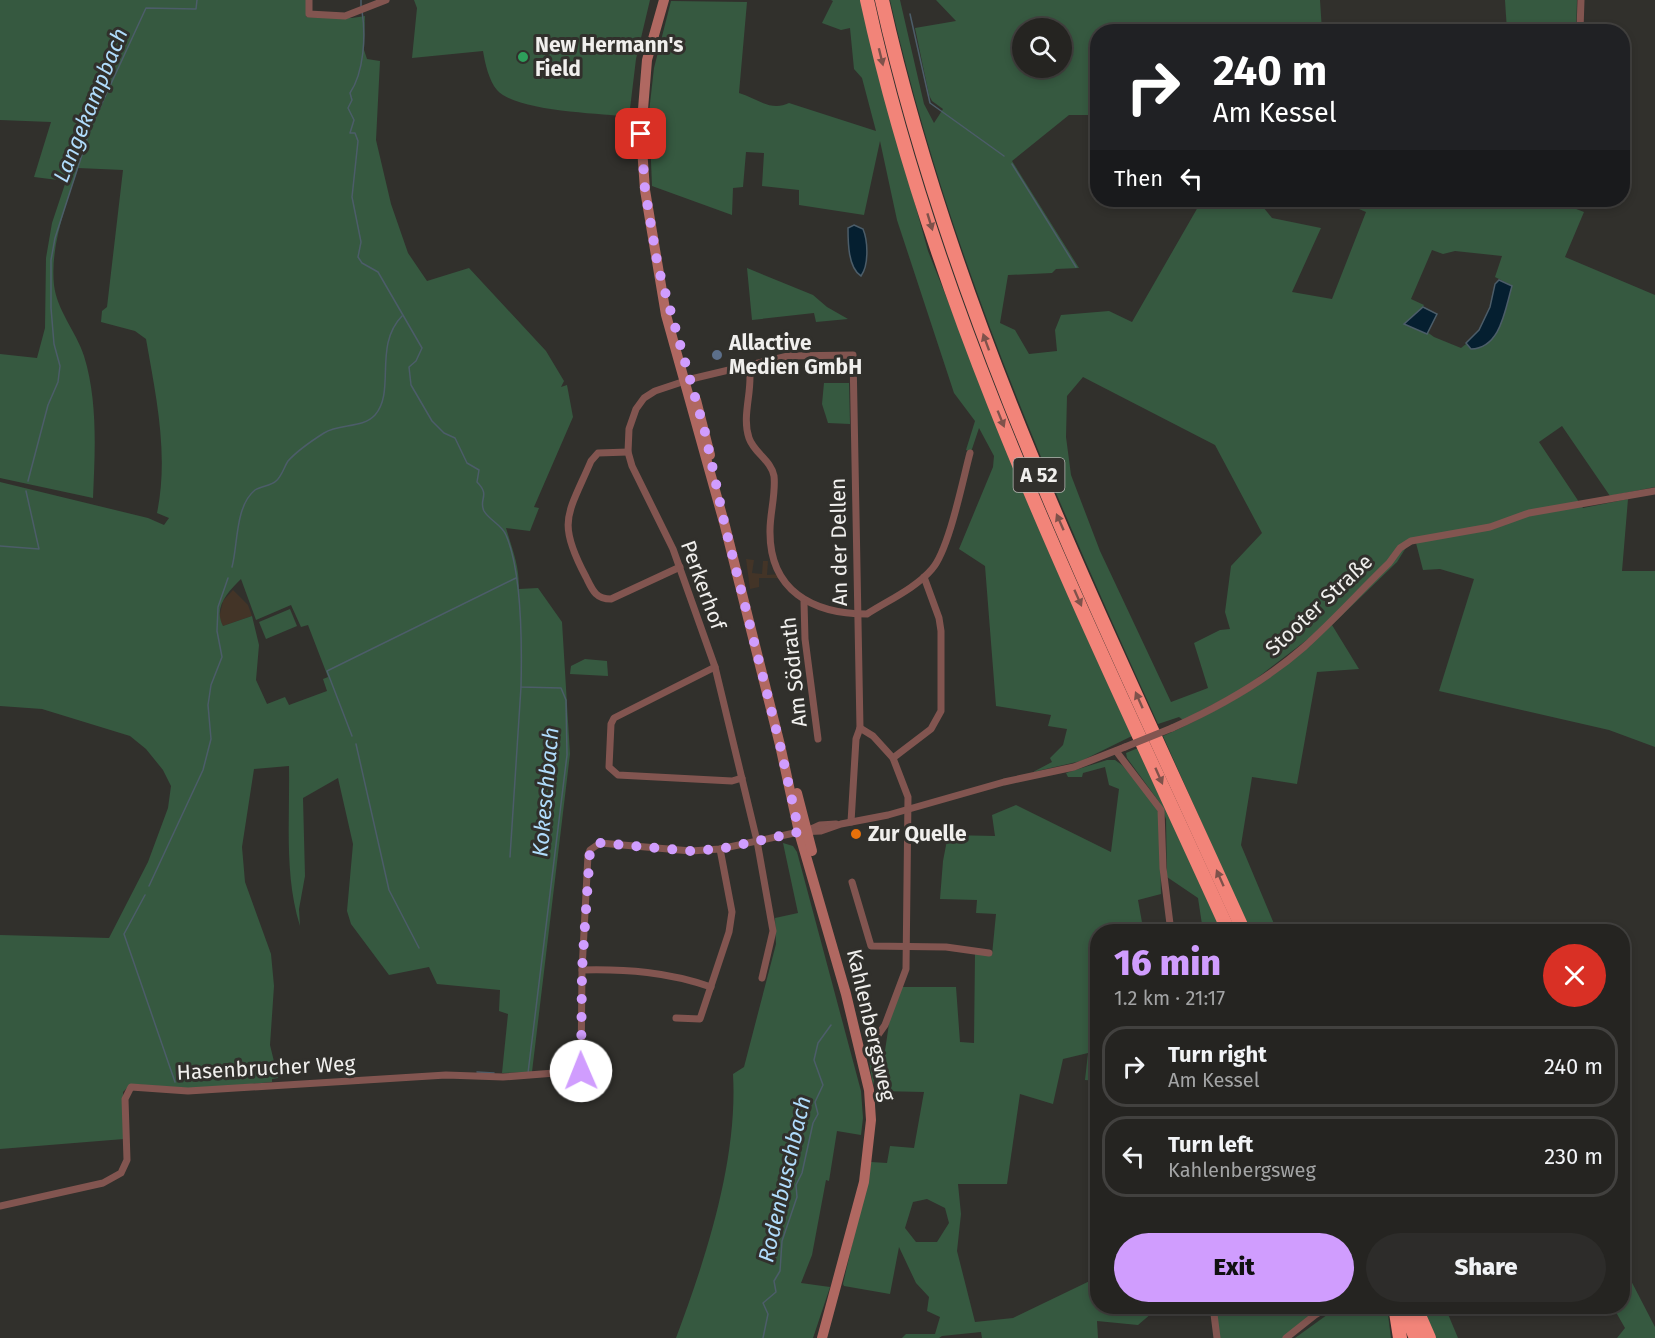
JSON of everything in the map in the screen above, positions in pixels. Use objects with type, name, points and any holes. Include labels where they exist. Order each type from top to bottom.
[{"type":"highway","name":"A 52","points":[[867,0],[897,117],[944,266],[987,384],[1071,583],[1225,924]]},
{"type":"highway","name":"A 52","points":[[882,0],[930,181],[1000,379],[1084,577],[1240,924]]},
{"type":"highway","points":[[1396,1314],[1400,1338]]},
{"type":"highway","points":[[1406,1314],[1416,1338]]},
{"type":"highway","points":[[1418,1314],[1429,1338]]},
{"type":"street","points":[[309,0],[309,14],[345,16],[386,0]]},
{"type":"street","name":"Kahlenbergsweg","points":[[664,0],[647,60],[641,134],[645,190],[666,315],[688,380],[819,897],[860,1044],[869,1090],[871,1120],[864,1182],[822,1338]]},
{"type":"street","points":[[1580,24],[1581,0]]},
{"type":"street","name":"Perkerhof","points":[[757,842],[715,667],[680,567],[636,477],[628,452],[629,429],[636,409],[644,398],[688,380],[788,356],[853,355]]},
{"type":"street","name":"An der Dellen","points":[[851,822],[856,739],[860,728],[853,355]]},
{"type":"street","name":"Am Södrath","points":[[749,365],[752,377],[747,427],[749,438],[770,465],[774,479],[771,550],[782,578],[804,602],[829,610],[857,614]]},
{"type":"street","points":[[628,452],[604,452],[595,455],[591,461],[567,523],[571,549],[595,594],[603,599],[611,599],[680,567]]},
{"type":"street","points":[[857,614],[867,614],[932,570],[940,556],[970,453]]},
{"type":"street","name":"Stooter Straße","points":[[582,970],[588,855],[594,846],[606,843],[691,851],[720,849],[803,831],[821,831],[841,824],[908,810],[1004,782],[1074,767],[1205,713],[1268,675],[1305,646],[1389,562],[1400,548],[1411,541],[1490,526],[1529,513],[1655,491]]},
{"type":"street","points":[[893,758],[932,729],[941,711],[941,631],[939,618],[924,577]]},
{"type":"street","name":"Am Södrath","points":[[804,602],[805,639],[818,739]]},
{"type":"street","points":[[715,667],[614,718],[611,724],[609,767],[618,775],[732,781],[741,778]]},
{"type":"street","points":[[860,728],[873,736],[893,758],[908,797],[906,969],[885,1025],[878,1035]]},
{"type":"street","points":[[1116,751],[1161,810],[1163,868],[1170,924]]},
{"type":"street","points":[[757,842],[773,931],[762,978]]},
{"type":"street","points":[[676,1018],[700,1019],[729,932],[732,912],[720,849]]},
{"type":"street","points":[[852,882],[871,946],[946,947],[989,953]]},
{"type":"street","points":[[582,970],[649,972],[685,978],[711,987]]},
{"type":"street","name":"Hasenbrucher Weg","points":[[0,1206],[103,1183],[121,1173],[127,1160],[125,1099],[131,1087],[188,1091],[446,1075],[503,1077],[581,1071],[582,970]]},
{"type":"street","points":[[1214,1314],[1217,1338]]},
{"type":"street","points":[[1286,1338],[1317,1314]]},
{"type":"shaded area","points":[[746,559],[754,560],[752,573],[762,574],[763,561],[768,561],[767,575],[780,574],[782,578],[759,578],[759,587],[750,589]]},
{"type":"shaded area","points":[[233,590],[248,605],[252,616],[223,626],[219,618],[223,601]]},
{"type":"green space","points":[[0,0],[307,0],[306,17],[365,16],[364,50],[367,59],[380,61],[376,140],[391,204],[408,253],[427,281],[469,268],[546,351],[564,381],[561,387],[567,385],[573,417],[534,507],[539,508],[530,531],[506,528],[517,565],[519,589],[538,588],[562,622],[570,754],[532,1072],[502,1073],[508,1014],[499,1011],[500,990],[437,984],[429,967],[389,975],[351,924],[347,911],[353,844],[338,778],[303,798],[305,876],[299,909],[300,926],[290,867],[289,766],[254,769],[242,847],[245,882],[271,954],[274,986],[270,1045],[278,1078],[272,1079],[272,1082],[198,1089],[131,1084],[123,1092],[124,1139],[0,1149],[0,935],[109,938],[148,862],[168,808],[171,786],[163,770],[146,749],[130,736],[42,709],[0,706],[0,482],[148,518],[164,525],[169,518],[157,513],[162,469],[160,426],[146,339],[135,331],[101,322],[102,311],[107,307],[123,170],[78,168],[60,226],[54,255],[56,294],[84,356],[92,391],[94,409],[93,498],[0,478],[0,354],[37,358],[45,328],[46,258],[52,223],[66,181],[34,177],[51,122],[0,120]],"holes":[[[241,579],[256,620],[291,605],[301,627],[308,625],[328,677],[323,679],[327,691],[289,705],[285,697],[267,704],[256,680],[259,645],[252,616],[223,626],[220,619],[223,600]]]},
{"type":"green space","points":[[414,0],[650,0],[636,59],[629,117],[539,107],[507,97],[497,90],[492,82],[483,51],[412,58],[417,8]]},
{"type":"green space","points":[[831,0],[862,0],[876,63],[928,251],[1024,492],[1132,736],[1081,761],[1033,772],[1052,762],[1050,758],[1063,745],[1067,729],[1048,726],[1051,715],[996,706],[985,566],[959,549],[993,467],[994,456],[979,428],[971,452],[966,450],[975,421],[954,393],[897,220],[880,141],[864,215],[799,205],[799,190],[762,186],[764,153],[746,152],[743,187],[733,188],[732,215],[652,186],[649,112],[654,68],[671,1],[747,2],[739,93],[770,105],[789,103],[876,131],[862,78],[854,69],[850,28],[841,30],[822,23],[833,1]]},
{"type":"green space","points":[[890,0],[900,0],[924,104],[934,123],[943,109],[932,101],[929,95],[915,28],[956,21],[936,0],[1320,0],[1322,24],[1090,24],[1090,115],[1069,115],[1012,161],[1079,268],[1056,269],[1052,273],[1008,275],[1000,323],[1015,330],[1029,354],[1057,351],[1055,330],[1061,315],[1109,311],[1132,322],[1198,207],[1263,207],[1272,218],[1321,228],[1292,292],[1332,299],[1366,212],[1354,207],[1571,207],[1584,212],[1565,257],[1655,295],[1655,487],[1610,496],[1562,426],[1539,442],[1583,508],[1628,499],[1622,571],[1655,571],[1655,747],[1609,730],[1439,691],[1474,579],[1440,569],[1423,570],[1416,543],[1407,546],[1397,562],[1332,625],[1359,669],[1317,672],[1297,784],[1252,777],[1241,845],[1274,924],[1247,924],[1163,736],[1240,696],[1311,645],[1308,639],[1244,688],[1183,720],[1179,717],[1158,724],[1041,458],[972,279],[914,95]],"holes":[[[1432,250],[1443,254],[1455,251],[1502,256],[1495,277],[1511,285],[1511,291],[1499,328],[1488,343],[1480,347],[1471,349],[1466,344],[1461,348],[1434,337],[1409,319],[1418,314],[1424,305],[1411,299]],[[1083,377],[1215,445],[1262,533],[1231,566],[1225,612],[1230,629],[1220,630],[1194,643],[1208,688],[1171,702],[1100,551],[1071,475],[1066,437],[1067,396]]]},
{"type":"green space","points":[[1505,0],[1577,0],[1576,24],[1507,24]]},
{"type":"green space","points":[[747,268],[813,295],[827,307],[848,319],[816,322],[814,313],[752,320]]},
{"type":"green space","points":[[824,383],[849,383],[850,424],[828,423],[822,404]]},
{"type":"green space","points":[[290,609],[297,626],[266,639],[259,622]]},
{"type":"green space","points":[[585,659],[607,661],[608,676],[570,674],[571,666]]},
{"type":"green space","points":[[1138,748],[1220,924],[1202,924],[1198,898],[1167,877],[1166,819],[1160,803],[1127,758],[1126,753]]},
{"type":"green space","points":[[1107,760],[1115,760],[1153,801],[1159,814],[1161,894],[1138,900],[1142,924],[1090,924],[1090,1080],[1085,1080],[1088,1053],[1063,1059],[1053,1104],[1020,1094],[1007,1184],[958,1184],[961,1214],[957,1251],[975,1322],[1013,1318],[1090,1281],[1090,1314],[1151,1314],[1138,1325],[1097,1321],[1098,1338],[982,1338],[981,1332],[939,1338],[902,1338],[906,1334],[935,1334],[940,1317],[927,1311],[929,1297],[916,1283],[899,1247],[890,1294],[843,1284],[871,1162],[887,1163],[890,1146],[914,1148],[924,1092],[879,1091],[890,1017],[902,987],[956,987],[960,1042],[974,1043],[975,953],[992,955],[996,914],[976,913],[977,900],[940,899],[948,835],[995,836],[992,815],[1016,805],[1111,852],[1119,789],[1109,785],[1105,767],[1083,773],[1082,777],[1068,777],[1066,773]],"holes":[[[927,1199],[945,1208],[949,1223],[937,1242],[916,1242],[905,1228],[913,1202]]]},
{"type":"green space","points":[[783,843],[793,846],[797,852],[861,1091],[863,1118],[861,1135],[837,1131],[829,1181],[826,1180],[812,1255],[801,1283],[830,1287],[813,1338],[676,1338],[709,1242],[718,1208],[730,1140],[733,1074],[744,1067],[776,944],[775,918],[798,913]]},
{"type":"green space","points":[[866,1041],[881,1044],[873,1086]]},
{"type":"green space","points":[[1630,1279],[1655,1327],[1655,1338],[1617,1338],[1625,1328],[1617,1314],[1630,1314]]},
{"type":"green space","points":[[1215,1314],[1316,1314],[1283,1338],[1218,1338]]},
{"type":"green space","points":[[1328,1314],[1388,1314],[1391,1338],[1295,1338]]},
{"type":"green space","points":[[1425,1314],[1448,1314],[1458,1338],[1436,1338]]},
{"type":"water","points":[[854,225],[863,229],[866,240],[867,253],[861,276],[853,267],[848,240],[848,228]]},
{"type":"water","points":[[1499,280],[1512,286],[1500,326],[1489,342],[1471,349],[1466,343],[1479,330],[1490,307],[1495,284]]},
{"type":"water","points":[[1423,307],[1437,314],[1427,334],[1404,324]]},
{"type":"waterway","name":"Langekampbach","points":[[28,481],[48,405],[58,382],[60,366],[54,344],[51,260],[55,238],[91,127],[146,8],[196,9],[197,0]]},
{"type":"waterway","name":"Kokeschbach","points":[[361,0],[361,6]]},
{"type":"waterway","name":"Kokeschbach","points":[[362,11],[363,54],[358,75],[350,93],[352,100],[348,108],[354,120],[350,133],[355,133],[358,141],[352,197],[361,242],[358,257],[362,263],[378,272],[422,348],[416,361],[409,367],[411,385],[432,421],[444,433],[455,438],[467,463],[479,470],[477,482],[484,494],[482,503],[484,511],[506,535],[518,589],[521,687],[561,688],[566,700],[567,755],[528,1073]]},
{"type":"waterway","points":[[910,14],[930,103],[1004,156]]},
{"type":"waterway","points":[[1012,164],[1076,267]]},
{"type":"waterway","points":[[232,567],[238,526],[244,506],[255,490],[276,481],[288,461],[324,433],[364,422],[375,415],[384,394],[388,341],[393,328],[402,316]]},
{"type":"waterway","name":"Langekampbach","points":[[0,546],[39,549],[26,491]]},
{"type":"waterway","points":[[149,886],[203,770],[211,739],[208,705],[211,685],[222,657],[217,631],[218,607],[228,578]]},
{"type":"waterway","points":[[352,736],[327,671],[516,578]]},
{"type":"waterway","points":[[510,857],[521,687]]},
{"type":"waterway","points":[[356,744],[389,890],[419,948]]},
{"type":"waterway","points":[[145,895],[124,934],[175,1082]]},
{"type":"waterway","name":"Rodenbuschbach","points":[[763,1338],[768,1314],[763,1303],[776,1292],[774,1281],[780,1271],[782,1241],[797,1197],[796,1185],[802,1173],[813,1123],[818,1114],[815,1102],[823,1085],[814,1060],[818,1043],[831,1025]]},
{"type":"waterway","name":"Kokeschbach","points":[[477,1072],[494,1073]]},
{"type":"place","name":"New Hermann's Field","points":[[523,57]]},
{"type":"place","name":"Allactive Medien GmbH","points":[[717,355]]},
{"type":"place","name":"Zur Quelle","points":[[856,834]]},
{"type":"route","points":[[581,1071],[582,970],[590,850],[600,843],[670,851],[720,849],[799,832],[780,745],[725,526],[705,432],[658,267],[645,190],[641,134]]}]
